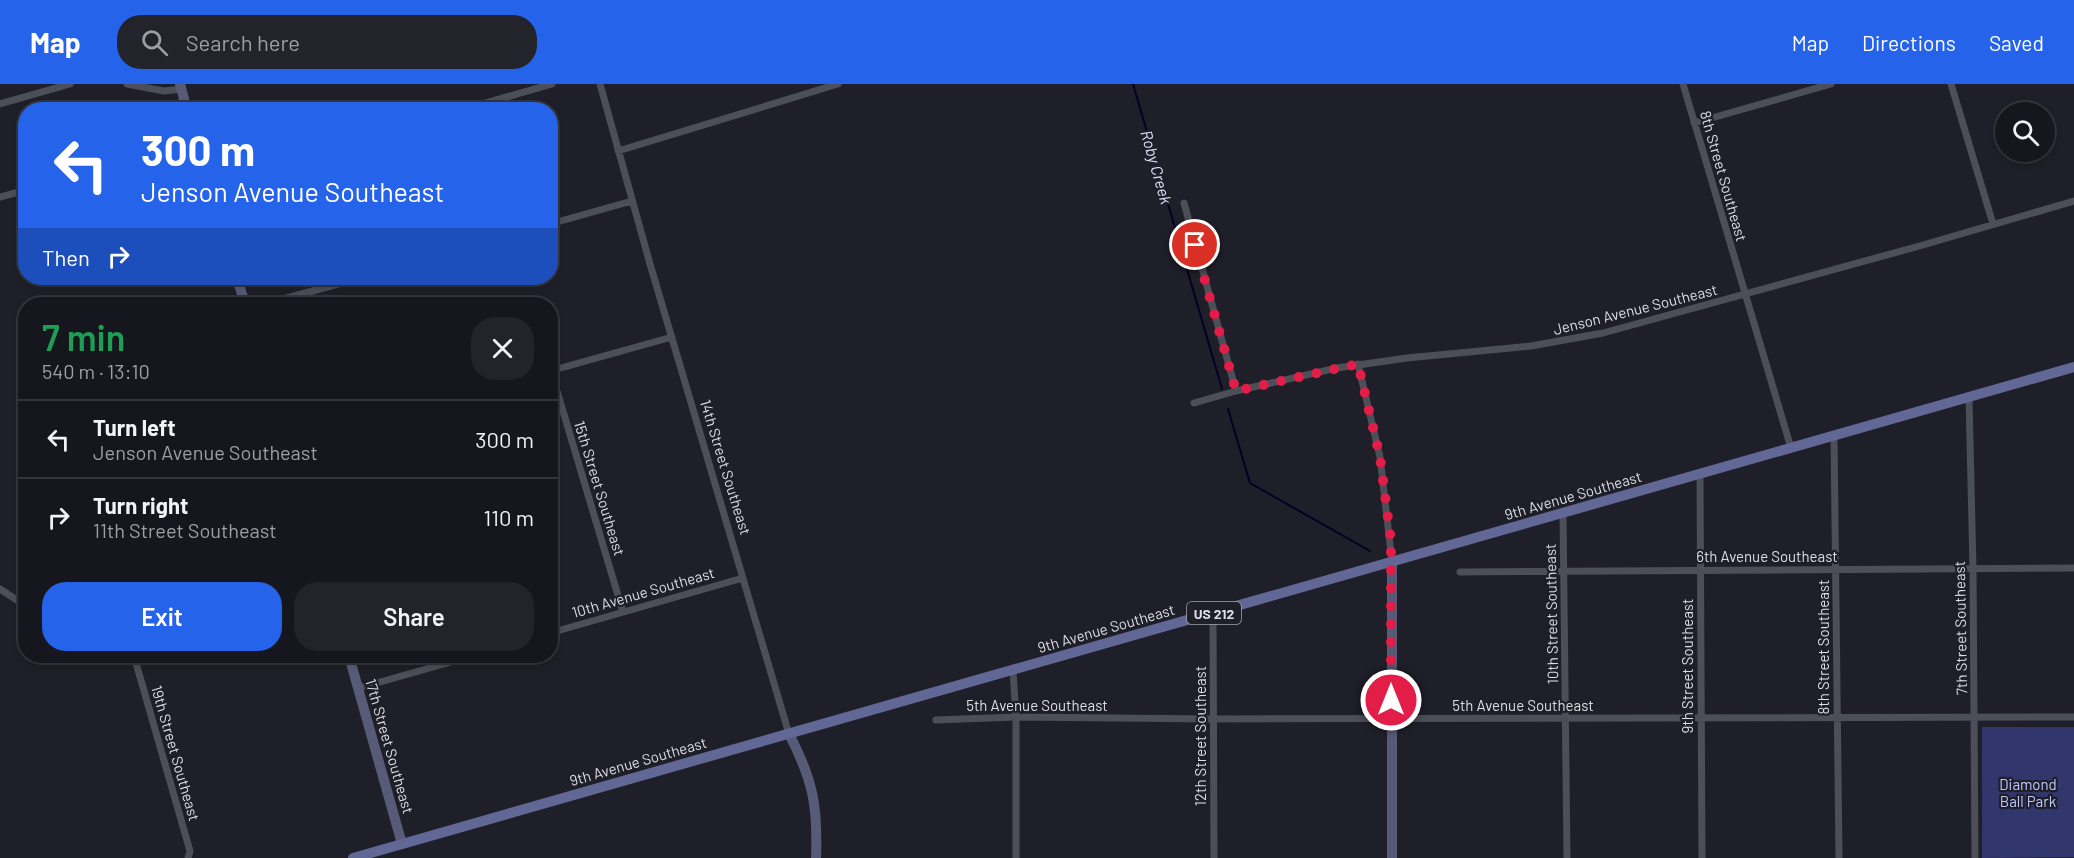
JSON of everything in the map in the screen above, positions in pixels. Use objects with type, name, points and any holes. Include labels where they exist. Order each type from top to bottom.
[{"type":"main road","name":"9th Avenue Southeast","points":[[353,858],[2074,368]]},
{"type":"street","points":[[0,104],[70,84]]},
{"type":"street","points":[[127,84],[164,91],[181,87],[185,102]]},
{"type":"street","points":[[489,102],[552,84]]},
{"type":"street","name":"14th Street Southeast","points":[[600,84],[632,201],[789,734],[802,758],[813,792],[817,821],[816,858]]},
{"type":"street","points":[[618,151],[838,84]]},
{"type":"street","name":"8th Street Southeast","points":[[1683,84],[1791,448]]},
{"type":"street","points":[[1694,123],[1831,84]]},
{"type":"street","points":[[1951,84],[1993,224]]},
{"type":"street","points":[[0,197],[18,192]]},
{"type":"street","points":[[558,222],[632,201]]},
{"type":"street","name":"Jenson Avenue Southeast","points":[[1194,403],[1236,391],[1358,364],[1566,341],[1745,295],[2074,201]]},
{"type":"street","points":[[1184,203],[1236,391]]},
{"type":"street","points":[[291,297],[335,285]]},
{"type":"street","points":[[558,369],[672,337]]},
{"type":"street","points":[[1358,364],[1380,457],[1392,562],[1392,858]]},
{"type":"street","name":"15th Street Southeast","points":[[558,394],[623,612]]},
{"type":"street","name":"7th Street Southeast","points":[[1969,397],[1975,858]]},
{"type":"street","name":"8th Street Southeast","points":[[1834,436],[1839,858]]},
{"type":"street","name":"9th Street Southeast","points":[[1700,474],[1702,858]]},
{"type":"street","name":"10th Street Southeast","points":[[1563,513],[1567,858]]},
{"type":"street","name":"6th Avenue Southeast","points":[[1460,572],[2074,568]]},
{"type":"street","name":"10th Avenue Southeast","points":[[558,631],[744,578]]},
{"type":"street","points":[[0,589],[18,601]]},
{"type":"street","name":"12th Street Southeast","points":[[1213,613],[1215,858]]},
{"type":"street","name":"19th Street Southeast","points":[[136,663],[190,851],[188,858]]},
{"type":"street","name":"17th Street Southeast","points":[[351,663],[402,844]]},
{"type":"street","points":[[359,688],[446,663]]},
{"type":"street","points":[[1013,670],[1016,717],[1016,858]]},
{"type":"street","name":"5th Avenue Southeast","points":[[936,720],[1016,717],[1391,719],[2074,717]]},
{"type":"green space","name":"Diamond Ball Park","points":[[1982,727],[2074,727],[2074,857],[1982,858]]},
{"type":"waterway","name":"Roby Creek","points":[[1133,84],[1222,389]]},
{"type":"waterway","name":"Roby Creek","points":[[1228,409],[1250,483],[1370,551]]},
{"type":"route","points":[[1195,245],[1236,391],[1358,364],[1380,457],[1391,541],[1391,700]]}]
